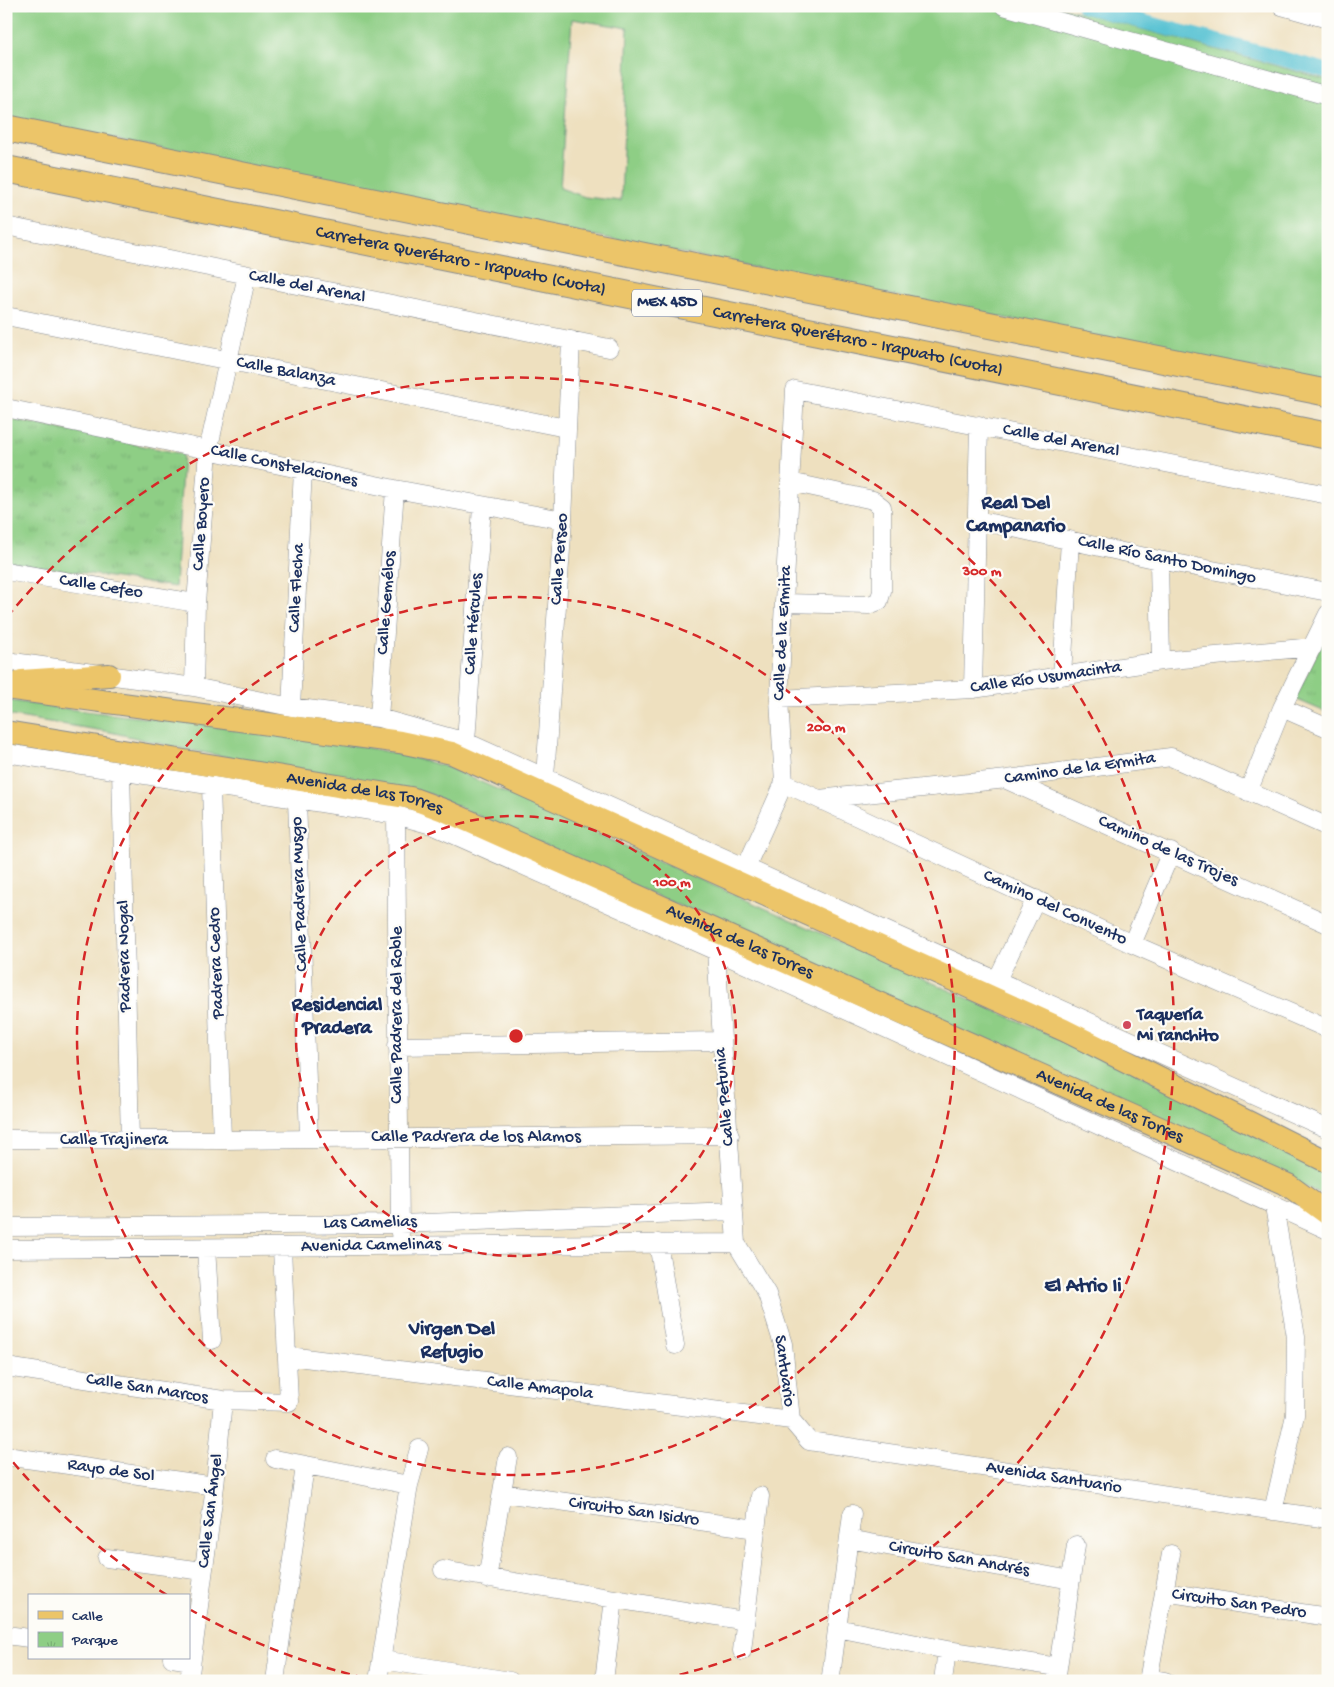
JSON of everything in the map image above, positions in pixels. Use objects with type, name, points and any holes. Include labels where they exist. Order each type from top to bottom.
[{"type":"highway","name":"MEX 45D","points":[[6,128],[1328,393]]},
{"type":"highway","name":"Carretera Querétaro - Irapuato (Cuota)","points":[[6,169],[1328,436]]},
{"type":"main road","points":[[6,682],[109,675]]},
{"type":"main road","points":[[6,688],[400,742],[452,753],[1064,1030],[1328,1162]]},
{"type":"main road","name":"Avenida de las Torres","points":[[6,732],[411,798],[446,811],[1288,1185],[1328,1214]]},
{"type":"street","points":[[1004,6],[1328,96]]},
{"type":"street","points":[[1282,6],[1328,19]]},
{"type":"street","name":"Calle del Arenal","points":[[6,226],[609,348]]},
{"type":"street","name":"Calle Boyero","points":[[194,687],[196,603],[208,451],[247,275]]},
{"type":"street","name":"Calle Balanza","points":[[6,316],[566,428]]},
{"type":"street","name":"Calle Perseo","points":[[545,777],[564,520],[566,428],[572,340]]},
{"type":"street","name":"Calle del Arenal","points":[[795,390],[1328,495]]},
{"type":"street","name":"Calle de la Ermita","points":[[746,867],[784,783],[779,699],[795,390]]},
{"type":"street","name":"Calle Constelaciones","points":[[6,408],[394,489],[564,520]]},
{"type":"street","points":[[974,689],[979,425]]},
{"type":"street","name":"Calle Flecha","points":[[291,706],[303,470]]},
{"type":"street","points":[[784,602],[869,605],[879,601],[882,591],[882,507],[873,500],[790,482]]},
{"type":"street","name":"Calle Gemélos","points":[[379,718],[394,489]]},
{"type":"street","name":"Calle Hércules","points":[[466,742],[482,506]]},
{"type":"street","name":"Calle Río Santo Domingo","points":[[977,520],[1159,560],[1328,592]]},
{"type":"street","points":[[1062,676],[1070,540]]},
{"type":"street","points":[[1159,560],[1161,661]]},
{"type":"street","name":"Calle Cefeo","points":[[6,571],[196,603]]},
{"type":"street","points":[[1248,792],[1282,708],[1328,614]]},
{"type":"street","name":"Calle Río Usumacinta","points":[[779,699],[974,689],[1161,661],[1313,647]]},
{"type":"street","points":[[6,661],[194,687],[291,706],[379,718],[466,742],[1328,1130]]},
{"type":"street","points":[[1282,708],[1328,728]]},
{"type":"street","name":"Avenida de las Torres","points":[[6,753],[396,815],[432,825],[716,951],[1328,1230]]},
{"type":"street","name":"Camino de la Ermita","points":[[818,799],[1007,780],[1171,757],[1328,827]]},
{"type":"street","name":"Padrera Nogal","points":[[121,771],[130,1140]]},
{"type":"street","name":"Camino de las Trojes","points":[[1007,780],[1328,924]]},
{"type":"street","name":"Camino del Convento","points":[[784,783],[1132,944],[1328,1029]]},
{"type":"street","name":"Padrera Cedro","points":[[211,786],[222,1140]]},
{"type":"street","name":"Calle Padrera Musgo","points":[[297,800],[309,1138]]},
{"type":"street","name":"Calle Padrera del Roble","points":[[396,815],[398,1137],[401,1246]]},
{"type":"street","points":[[1132,944],[1171,852]]},
{"type":"street","points":[[997,980],[1036,899]]},
{"type":"street","name":"Calle Petunia","points":[[716,951],[720,1041],[730,1135],[736,1242]]},
{"type":"street","points":[[397,1046],[720,1041]]},
{"type":"street","name":"Calle Padrera de los Alamos","points":[[222,1140],[730,1135]]},
{"type":"street","name":"Calle Trajinera","points":[[6,1139],[222,1140]]},
{"type":"street","points":[[1273,1511],[1295,1415],[1296,1337],[1274,1206]]},
{"type":"street","name":"Las Camelias","points":[[6,1227],[400,1224],[733,1211]]},
{"type":"street","name":"Avenida Camelinas","points":[[6,1249],[282,1248],[736,1242]]},
{"type":"street","name":"Santuario","points":[[736,1242],[767,1294],[784,1344],[791,1420]]},
{"type":"street","points":[[658,1243],[675,1345]]},
{"type":"street","points":[[206,1248],[212,1340]]},
{"type":"street","points":[[282,1248],[288,1356]]},
{"type":"street","name":"Calle Amapola","points":[[288,1356],[791,1420]]},
{"type":"street","name":"Calle San Marcos","points":[[6,1367],[224,1400],[289,1402],[288,1356]]},
{"type":"street","name":"Calle San Ángel","points":[[189,1681],[215,1486],[224,1400]]},
{"type":"street","name":"Avenida Santuario","points":[[791,1420],[809,1441],[1328,1519]]},
{"type":"street","points":[[378,1681],[383,1660],[409,1485],[418,1449]]},
{"type":"street","name":"Rayo de Sol","points":[[6,1456],[215,1486]]},
{"type":"street","points":[[487,1579],[508,1457]]},
{"type":"street","points":[[276,1459],[409,1485]]},
{"type":"street","points":[[275,1681],[305,1466]]},
{"type":"street","name":"Circuito San Isidro","points":[[502,1493],[756,1529]]},
{"type":"street","points":[[742,1651],[760,1496]]},
{"type":"street","points":[[831,1676],[852,1514]]},
{"type":"street","name":"Circuito San Andrés","points":[[849,1539],[1071,1580]]},
{"type":"street","points":[[837,1628],[1057,1674],[1076,1545]]},
{"type":"street","points":[[1164,1592],[1171,1554]]},
{"type":"street","points":[[107,1558],[203,1571]]},
{"type":"street","points":[[443,1570],[487,1579],[745,1621]]},
{"type":"street","name":"Circuito San Pedro","points":[[1154,1680],[1164,1592],[1328,1617]]},
{"type":"street","points":[[604,1681],[614,1599]]},
{"type":"street","points":[[6,1635],[28,1638]]},
{"type":"street","points":[[943,1681],[947,1650]]},
{"type":"street","points":[[185,1660],[191,1661]]},
{"type":"street","points":[[383,1660],[510,1681]]},
{"type":"green space","points":[[6,6],[1057,6],[1328,80],[1328,383],[6,117]],"holes":[[[572,19],[628,28],[621,201],[585,197],[560,188]]]},
{"type":"green space","points":[[6,418],[183,454],[175,587],[6,561]]},
{"type":"green space","points":[[1328,630],[1328,713],[1295,699]]},
{"type":"green space","points":[[6,700],[338,742],[393,753],[447,767],[1165,1086],[1328,1176],[1328,1197],[430,794],[184,749],[110,732],[6,715]]},
{"type":"waterway","points":[[1084,6],[1328,71]]},
{"type":"place","name":"Taquería Mi ranchito","points":[[1127,1025]]},
{"type":"district","name":"Real Del Campanario","points":[[1016,516]]},
{"type":"district","name":"Residencial Pradera","points":[[337,1018]]},
{"type":"district","name":"El Atrio Ii","points":[[1083,1287]]},
{"type":"district","name":"Virgen Del Refugio","points":[[452,1342]]}]
